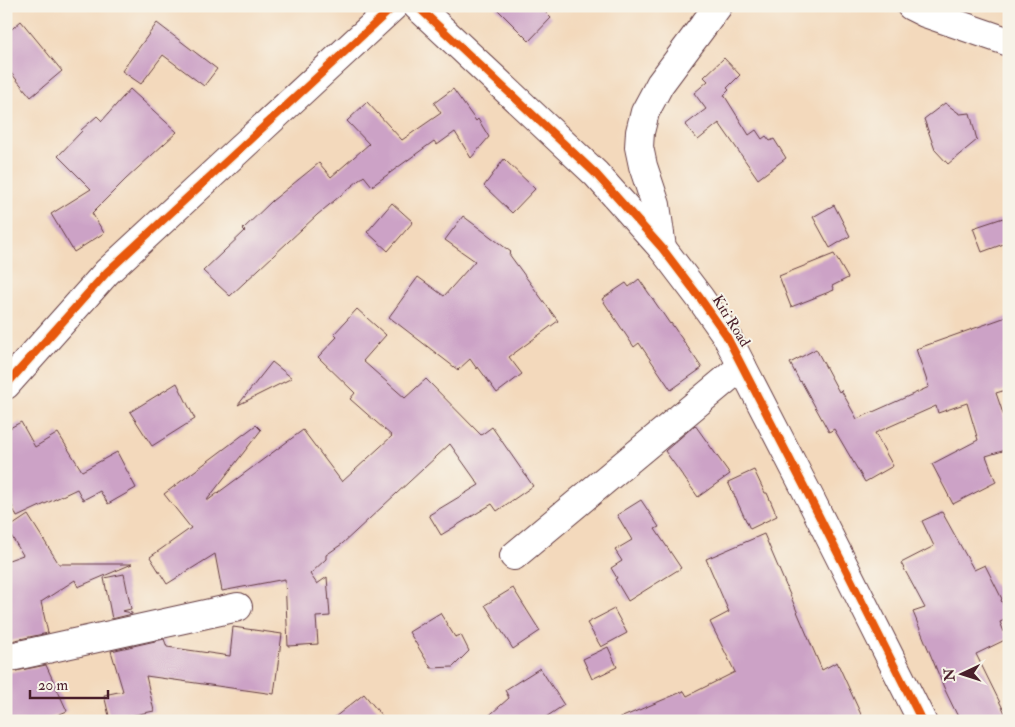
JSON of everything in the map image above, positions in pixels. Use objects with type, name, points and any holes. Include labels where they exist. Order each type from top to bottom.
[{"type":"street","points":[[6,385],[107,272],[394,6]]},
{"type":"street","name":"Kiti Road","points":[[417,6],[596,174],[662,248],[700,298],[726,335],[922,721]]},
{"type":"street","points":[[662,248],[656,205],[643,166],[639,147],[640,132],[645,112],[660,84],[718,6]]},
{"type":"street","points":[[911,6],[925,13],[1009,42]]},
{"type":"street","points":[[514,556],[742,366]]},
{"type":"street","points":[[6,658],[238,607]]},
{"type":"building","points":[[494,6],[539,6],[551,18],[529,41]]},
{"type":"building","points":[[21,21],[62,71],[31,97],[6,67],[6,34]]},
{"type":"building","points":[[157,23],[217,69],[204,86],[163,55],[141,84],[122,71]]},
{"type":"building","points":[[724,58],[740,75],[727,88],[729,90],[724,95],[749,135],[756,130],[762,139],[766,136],[770,141],[774,139],[786,158],[758,179],[719,123],[698,140],[685,125],[706,109],[694,93],[708,81],[704,77]]},
{"type":"building","points":[[130,89],[177,132],[92,213],[104,233],[74,252],[51,214],[91,189],[58,156],[81,130],[97,116],[102,121]]},
{"type":"building","points":[[453,89],[476,121],[478,119],[489,137],[471,158],[455,132],[437,145],[434,141],[372,186],[364,176],[317,215],[230,296],[203,271],[245,231],[243,229],[272,201],[319,163],[331,177],[369,144],[347,121],[367,102],[402,140],[441,113],[434,103]]},
{"type":"building","points":[[945,103],[960,114],[970,113],[977,140],[948,164],[935,150],[924,119]]},
{"type":"building","points":[[504,159],[535,189],[512,213],[484,186]]},
{"type":"building","points":[[392,203],[413,222],[388,251],[367,232]]},
{"type":"building","points":[[834,205],[850,236],[830,248],[813,217]]},
{"type":"building","points":[[463,216],[511,252],[509,254],[558,321],[509,357],[522,374],[497,393],[470,359],[458,370],[389,317],[418,277],[444,296],[475,261],[445,240]]},
{"type":"building","points":[[1003,218],[1009,242],[982,252],[973,228]]},
{"type":"building","points":[[834,254],[848,278],[832,286],[834,290],[791,307],[779,276]]},
{"type":"building","points":[[639,279],[702,368],[671,390],[639,343],[634,347],[602,299],[626,283],[629,287]]},
{"type":"building","points":[[357,309],[386,335],[363,361],[405,398],[426,379],[481,435],[492,427],[533,486],[497,511],[492,504],[441,535],[429,515],[479,485],[450,444],[342,544],[326,555],[326,559],[310,574],[317,584],[327,577],[330,616],[316,617],[318,644],[288,646],[285,579],[222,591],[215,554],[167,584],[150,557],[191,528],[164,494],[256,425],[261,430],[207,501],[303,430],[342,482],[392,436],[350,399],[355,393],[318,357],[337,337],[334,334]]},
{"type":"building","points":[[1009,316],[1009,389],[996,393],[1009,431],[1009,449],[986,456],[996,482],[953,504],[932,464],[978,440],[967,403],[938,413],[936,406],[875,433],[893,466],[865,482],[834,429],[829,432],[790,363],[816,349],[839,392],[841,390],[857,419],[929,387],[916,349]]},
{"type":"building","points":[[272,362],[292,378],[238,405]]},
{"type":"building","points":[[177,383],[195,419],[152,446],[130,412]]},
{"type":"building","points":[[21,422],[35,447],[58,433],[82,471],[117,452],[136,488],[108,504],[100,491],[83,500],[77,489],[17,517],[6,493],[6,430]]},
{"type":"building","points":[[695,425],[730,474],[698,497],[665,451]]},
{"type":"building","points":[[754,470],[777,516],[750,529],[728,482]]},
{"type":"building","points":[[641,500],[659,527],[655,529],[681,568],[628,601],[611,568],[622,561],[615,550],[632,540],[617,515]]},
{"type":"building","points":[[942,512],[974,570],[985,565],[1009,618],[1000,622],[1007,639],[976,654],[1009,721],[960,721],[913,612],[925,608],[901,563],[934,546],[922,521]]},
{"type":"building","points":[[28,515],[59,564],[132,564],[78,587],[75,580],[41,602],[48,633],[6,642],[6,561],[23,555],[7,529]]},
{"type":"building","points":[[764,534],[822,670],[837,662],[864,721],[613,721],[684,691],[687,696],[735,672],[710,622],[729,612],[706,559]]},
{"type":"building","points":[[124,574],[131,609],[122,611],[132,614],[112,619],[104,578]]},
{"type":"building","points":[[513,588],[540,631],[513,649],[485,605]]},
{"type":"building","points":[[614,609],[627,633],[601,647],[587,623]]},
{"type":"building","points":[[440,613],[455,637],[461,635],[469,651],[453,667],[431,668],[409,632]]},
{"type":"building","points":[[233,627],[282,634],[274,694],[146,676],[154,711],[110,720],[104,695],[123,691],[111,651],[164,639],[167,647],[230,656]]},
{"type":"building","points":[[608,647],[617,667],[592,679],[583,659]]},
{"type":"building","points":[[46,665],[67,711],[44,721],[6,721],[6,673]]},
{"type":"building","points":[[540,668],[564,705],[540,721],[483,721],[509,698],[505,690]]},
{"type":"building","points":[[364,694],[386,721],[330,721]]},
{"type":"cycle path","points":[[6,385],[107,272],[394,6]]},
{"type":"cycle path","points":[[417,6],[596,174],[662,248],[700,298],[726,335],[922,721]]}]
